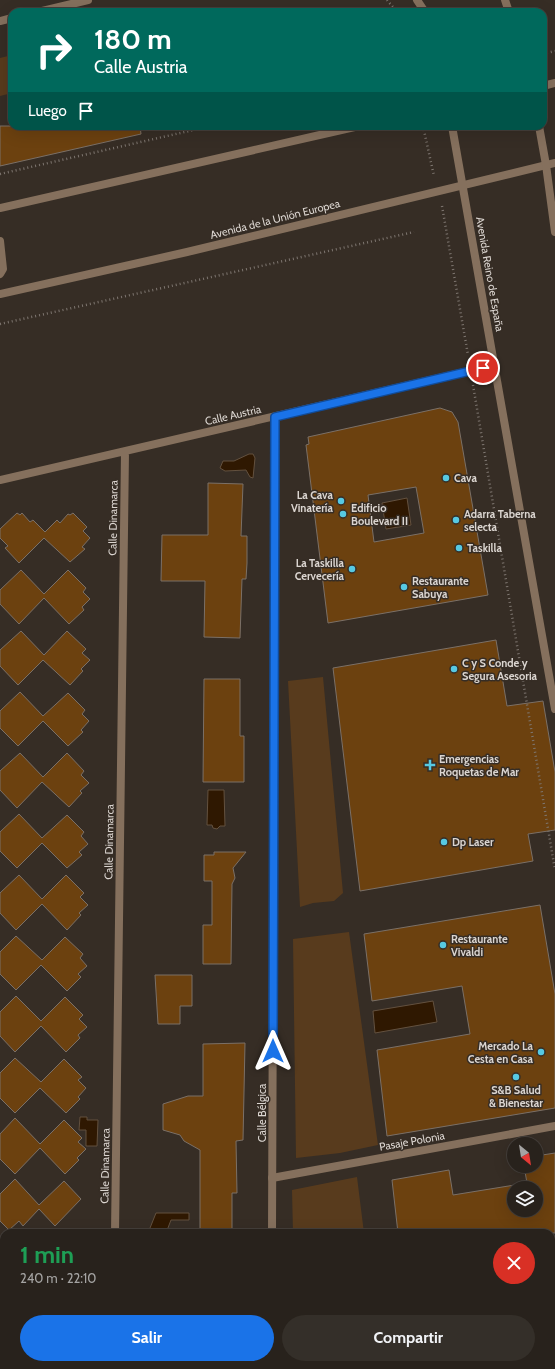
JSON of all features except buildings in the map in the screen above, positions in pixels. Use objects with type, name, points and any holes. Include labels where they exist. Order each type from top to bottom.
[{"type":"street","points":[[55,8],[88,0]]},
{"type":"street","points":[[0,208],[341,130]]},
{"type":"street","name":"Avenida Reino de España","points":[[453,130],[464,185],[494,365],[555,709]]},
{"type":"street","points":[[540,130],[555,232]]},
{"type":"street","name":"Avenida de la Unión Europea","points":[[0,294],[187,252],[555,163]]},
{"type":"street","points":[[0,241],[3,269],[0,274]]},
{"type":"street","name":"Calle Austria","points":[[0,480],[494,365]]},
{"type":"street","name":"Calle Bélgica","points":[[272,1229],[275,417]]},
{"type":"street","name":"Calle Dinamarca","points":[[116,1229],[125,452]]},
{"type":"street","name":"Pasaje Polonia","points":[[272,1178],[555,1126]]},
{"type":"path","points":[[387,0],[394,8]]},
{"type":"path","points":[[0,174],[193,130]]},
{"type":"path","points":[[424,130],[448,235],[555,870]]},
{"type":"path","points":[[0,324],[414,232]]},
{"type":"shaded area","points":[[8,56],[8,94],[0,96],[0,58]]},
{"type":"shaded area","points":[[249,454],[253,454],[255,458],[253,478],[250,477],[246,470],[225,471],[220,468],[223,461],[234,461]]},
{"type":"shaded area","points":[[407,498],[411,525],[386,529],[382,503]]},
{"type":"shaded area","points":[[323,677],[343,893],[334,901],[313,903],[300,907],[288,681]]},
{"type":"shaded area","points":[[208,790],[224,790],[225,826],[220,826],[217,829],[213,828],[212,825],[207,825]]},
{"type":"shaded area","points":[[349,932],[378,1145],[340,1153],[296,1158],[293,939]]},
{"type":"shaded area","points":[[433,1001],[437,1022],[375,1033],[373,1011]]},
{"type":"shaded area","points":[[80,1117],[87,1117],[87,1120],[98,1120],[97,1146],[86,1146],[86,1130],[79,1130]]},
{"type":"shaded area","points":[[357,1177],[364,1229],[293,1229],[292,1190]]},
{"type":"shaded area","points":[[156,1213],[189,1213],[189,1220],[171,1220],[168,1229],[150,1229]]},
{"type":"place","name":"Cava","points":[[446,478]]},
{"type":"place","name":"La Cava Vinatería","points":[[341,501]]},
{"type":"place","name":"Edificio Boulevard II","points":[[343,514]]},
{"type":"place","name":"Adarra Taberna selecta","points":[[456,520]]},
{"type":"place","name":"Taskilla","points":[[459,548]]},
{"type":"place","name":"La Taskilla Cervecería","points":[[352,569]]},
{"type":"place","name":"Restaurante Sabuya","points":[[404,587]]},
{"type":"place","name":"C y S Conde y Segura Asesoria","points":[[454,669]]},
{"type":"place","name":"Emergencias Roquetas de Mar","points":[[430,765]]},
{"type":"place","name":"Dp Laser","points":[[444,842]]},
{"type":"place","name":"Restaurante Vivaldi","points":[[443,945]]},
{"type":"place","name":"Mercado La Cesta en Casa","points":[[541,1052]]},
{"type":"place","name":"S&B Salud & Bienestar","points":[[516,1077]]},
{"type":"route","points":[[273,1051],[275,417],[483,368]]}]
